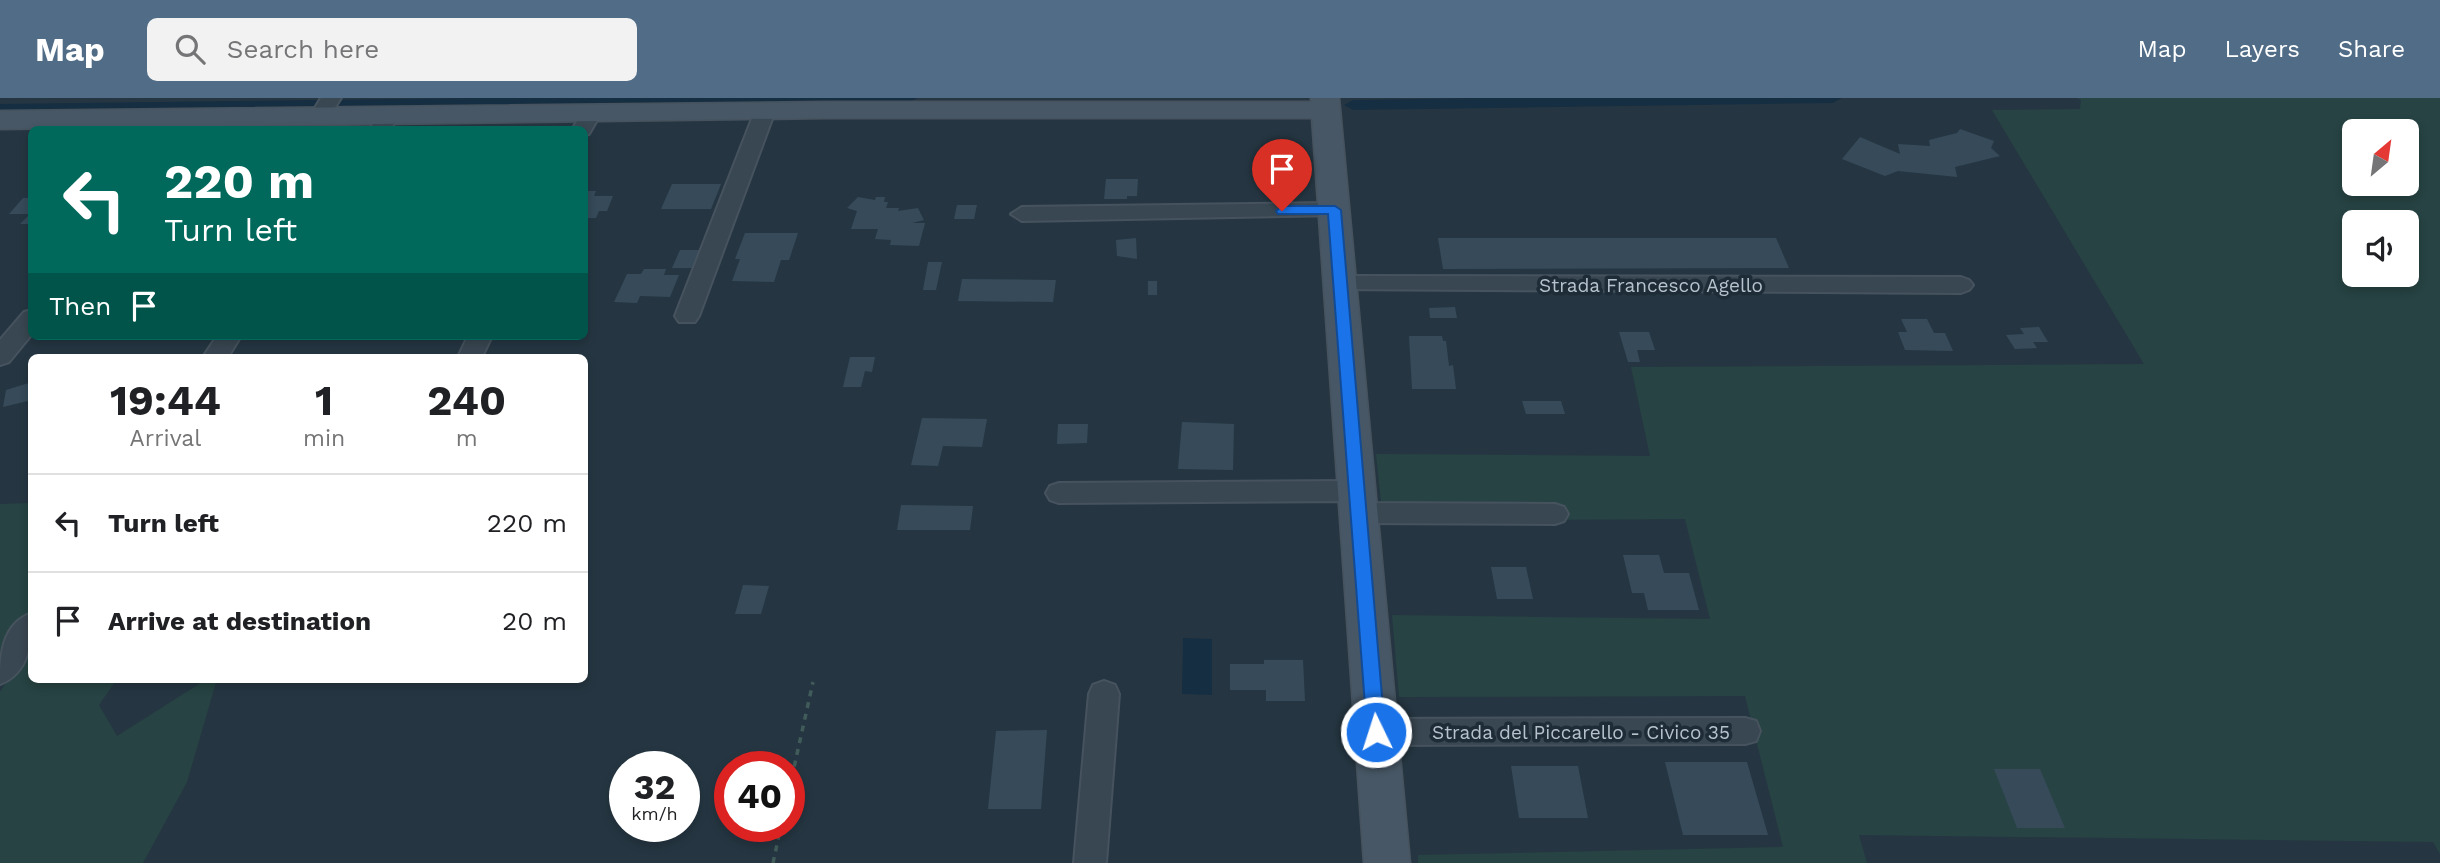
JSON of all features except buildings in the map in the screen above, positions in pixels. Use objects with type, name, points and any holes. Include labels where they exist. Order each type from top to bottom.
[{"type":"street","points":[[0,120],[191,123],[326,107],[384,122],[587,121],[765,111],[831,104],[1326,104],[1387,863]]},
{"type":"street","points":[[688,316],[765,111]]},
{"type":"street","points":[[1021,214],[1335,210]]},
{"type":"street","name":"Strada Francesco Agello","points":[[1341,284],[1961,285]]},
{"type":"street","points":[[0,356],[28,323]]},
{"type":"street","points":[[1059,494],[1357,502],[1555,514]]},
{"type":"street","points":[[0,671],[28,631]]},
{"type":"street","points":[[1090,863],[1104,694]]},
{"type":"street","name":"Strada del Piccarello - Civico 35","points":[[1376,732],[1745,731]]},
{"type":"path","points":[[798,751],[813,682]]},
{"type":"path","points":[[773,863],[778,842]]},
{"type":"green space","points":[[2077,98],[2440,98],[2440,854],[2433,842],[1859,835],[1867,863],[1418,863],[1418,855],[1783,847],[1745,696],[1399,697],[1392,615],[1710,619],[1685,519],[1383,521],[1376,454],[1650,456],[1631,367],[2144,364],[1992,110],[2080,109],[2081,100]]},
{"type":"green space","points":[[28,503],[28,683],[114,683],[99,705],[117,736],[201,683],[216,683],[187,782],[143,863],[0,863],[0,692],[13,672],[0,669],[0,504]]},
{"type":"water","points":[[1183,638],[1212,639],[1212,695],[1182,694]]},
{"type":"waterway","points":[[0,109],[908,98]]},
{"type":"waterway","points":[[1353,105],[1833,98]]},
{"type":"route","points":[[1282,211],[1335,210],[1376,732]]}]
